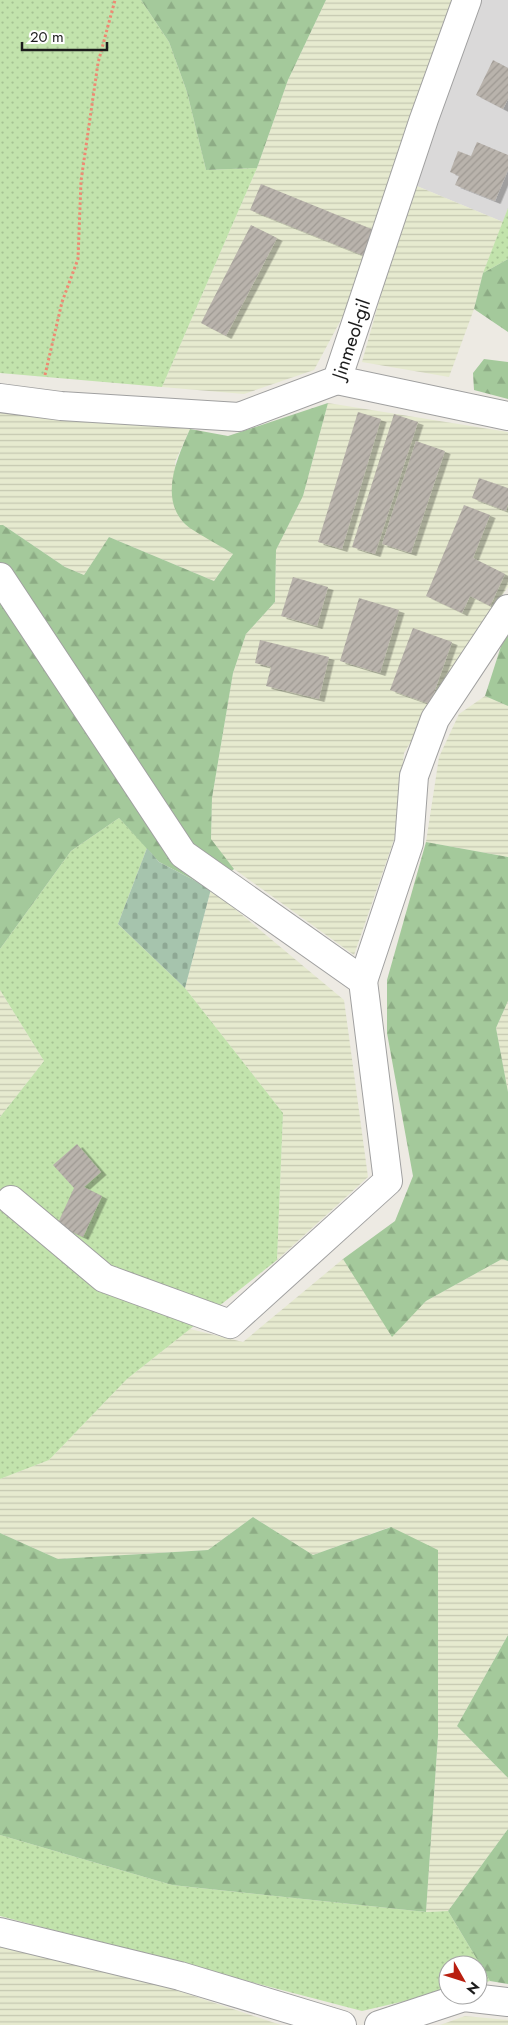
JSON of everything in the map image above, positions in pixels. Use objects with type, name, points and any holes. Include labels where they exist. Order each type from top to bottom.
[{"type":"street","name":"Jinmeol-gil","points":[[0,398],[38,403],[239,417],[337,380],[424,119],[467,0]]},
{"type":"street","points":[[337,380],[508,416]]},
{"type":"street","points":[[0,577],[183,854],[363,981]]},
{"type":"street","points":[[11,1200],[104,1278],[230,1324],[388,1181],[363,981],[409,843],[414,776],[435,719],[508,609]]},
{"type":"street","points":[[0,1932],[180,1976],[342,2025]]},
{"type":"street","points":[[379,2025],[464,1997],[508,2002]]},
{"type":"path","points":[[38,403],[62,302],[78,259],[81,181],[98,62],[115,0]]},
{"type":"shaded area","points":[[478,0],[508,0],[508,208],[503,222],[412,184]]},
{"type":"green space","points":[[0,0],[141,0],[169,42],[187,92],[206,170],[257,168],[162,387],[0,373]]},
{"type":"green space","points":[[141,0],[326,0],[288,80],[257,168],[206,170],[187,92],[169,42]]},
{"type":"green space","points":[[326,0],[456,0],[350,303],[314,370],[244,394],[162,387],[257,168],[288,80]]},
{"type":"green space","points":[[412,184],[503,222],[483,273],[474,309],[449,377],[362,362]]},
{"type":"green space","points":[[508,208],[508,259],[483,273]]},
{"type":"green space","points":[[508,259],[508,332],[474,309],[483,273]]},
{"type":"green space","points":[[484,359],[508,362],[508,399],[474,390],[473,373]]},
{"type":"green space","points":[[328,403],[508,432],[508,587],[473,636],[404,753],[396,834],[354,955],[234,869],[211,840],[212,798],[233,673],[246,634],[275,602],[276,550],[303,496]]},
{"type":"green space","points":[[328,403],[303,496],[276,550],[275,602],[246,634],[233,673],[212,798],[211,839],[234,869],[211,889],[159,862],[119,818],[71,851],[0,949],[0,525],[3,525],[65,567],[84,575],[109,537],[214,581],[233,554],[184,523],[173,501],[173,476],[176,463],[190,429],[228,436]]},
{"type":"green space","points":[[0,412],[190,429],[175,462],[184,523],[233,554],[214,581],[109,537],[84,575],[65,567],[3,525],[0,525]]},
{"type":"green space","points":[[508,634],[508,706],[485,696],[502,643]]},
{"type":"green space","points":[[485,696],[508,706],[508,857],[426,842],[439,757],[459,714]]},
{"type":"green space","points":[[119,818],[147,848],[118,924],[185,988],[283,1113],[277,1260],[127,1379],[49,1460],[0,1479],[0,1117],[44,1061],[0,990],[0,949],[71,851]]},
{"type":"green space","points":[[426,842],[508,857],[508,1001],[496,1028],[508,1092],[508,1261],[502,1259],[426,1301],[392,1337],[343,1259],[395,1221],[413,1176],[387,1033],[387,980]]},
{"type":"green space","points":[[147,848],[159,862],[211,889],[185,988],[118,924]]},
{"type":"green space","points":[[211,889],[344,1000],[368,1177],[277,1260],[283,1113],[185,988]]},
{"type":"green space","points":[[0,990],[44,1061],[0,1117]]},
{"type":"green space","points":[[508,1001],[508,1092],[496,1028]]},
{"type":"green space","points":[[343,1259],[392,1336],[426,1301],[502,1259],[508,1261],[508,1635],[457,1726],[508,1778],[508,1829],[448,1911],[426,1912],[438,1736],[390,1527],[313,1555],[253,1517],[208,1550],[58,1559],[0,1533],[0,1479],[49,1460],[127,1379],[190,1329],[243,1342]]},
{"type":"green space","points":[[253,1517],[313,1555],[391,1527],[438,1550],[438,1736],[426,1912],[172,1885],[0,1835],[0,1533],[58,1559],[208,1550]]},
{"type":"green space","points":[[508,1635],[508,1778],[457,1726]]},
{"type":"green space","points":[[508,1829],[508,1984],[490,1981],[488,1978],[488,1955],[474,1955],[448,1911]]},
{"type":"green space","points":[[0,1835],[172,1885],[426,1912],[448,1911],[474,1955],[438,1955],[438,1993],[362,2011],[0,1916]]},
{"type":"green space","points":[[0,1946],[158,1984],[281,2025],[0,2025]]},
{"type":"green space","points":[[465,2016],[508,2020],[508,2025],[440,2025]]},
{"type":"building","points":[[493,60],[508,68],[508,99],[503,109],[476,95]]},
{"type":"building","points":[[477,142],[508,155],[508,170],[495,201],[455,185],[459,176],[450,172],[458,151],[471,156]]},
{"type":"building","points":[[261,184],[374,230],[364,256],[250,210]]},
{"type":"building","points":[[251,225],[277,238],[226,336],[201,323]]},
{"type":"building","points":[[358,412],[381,419],[342,549],[318,542]]},
{"type":"building","points":[[394,414],[418,422],[375,554],[352,547]]},
{"type":"building","points":[[416,441],[445,451],[411,553],[382,544]]},
{"type":"building","points":[[479,478],[508,488],[506,511],[472,498]]},
{"type":"building","points":[[464,505],[490,515],[473,558],[505,574],[490,606],[470,596],[462,613],[426,596]]},
{"type":"building","points":[[293,577],[328,587],[317,626],[281,616]]},
{"type":"building","points":[[359,598],[399,610],[380,673],[340,661]]},
{"type":"building","points":[[413,628],[452,642],[430,704],[390,690]]},
{"type":"building","points":[[260,640],[329,657],[319,699],[266,686],[271,667],[255,663]]},
{"type":"building","points":[[77,1144],[101,1172],[84,1187],[102,1196],[83,1237],[57,1225],[74,1188],[53,1165]]}]
